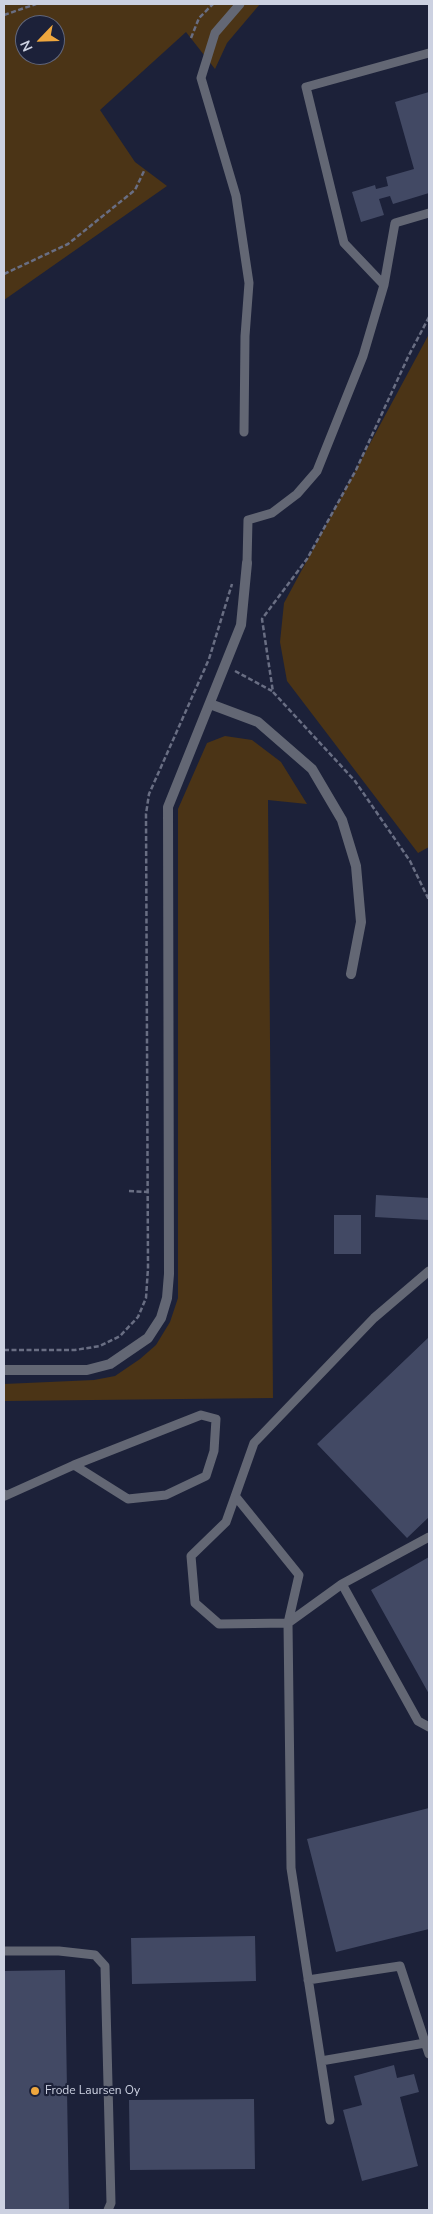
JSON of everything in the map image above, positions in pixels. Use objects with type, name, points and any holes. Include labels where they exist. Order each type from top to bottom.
[{"type":"street","points":[[4,1370],[87,1370],[110,1364],[148,1338],[161,1318],[167,1298],[169,1274],[168,807],[241,625],[247,563]]},
{"type":"street","points":[[210,704],[258,722],[312,769],[342,820],[356,866],[361,922],[351,974]]},
{"type":"lane","points":[[240,4],[215,33],[201,78],[236,196],[249,283],[245,336],[244,432]]},
{"type":"lane","points":[[384,285],[344,243],[306,88],[429,53]]},
{"type":"lane","points":[[247,563],[248,520],[272,512],[297,494],[317,471],[363,356],[384,285],[394,223],[429,213]]},
{"type":"lane","points":[[429,1271],[374,1318],[254,1443],[226,1522],[191,1556],[195,1603],[219,1624],[288,1623],[342,1584],[429,1537]]},
{"type":"lane","points":[[4,1494],[5,1496],[74,1465],[201,1415],[216,1419],[214,1451],[206,1476],[166,1495],[128,1499],[74,1465]]},
{"type":"lane","points":[[236,1497],[299,1575],[288,1623],[291,1868],[330,2120]]},
{"type":"lane","points":[[342,1584],[418,1721],[429,1727]]},
{"type":"lane","points":[[4,1951],[59,1951],[95,1955],[105,1966],[110,2203],[108,2210]]},
{"type":"lane","points":[[308,1980],[400,1966],[429,2054]]},
{"type":"lane","points":[[321,2061],[425,2043]]},
{"type":"path","points":[[4,15],[36,4]]},
{"type":"path","points":[[191,38],[198,18],[213,4]]},
{"type":"path","points":[[4,274],[68,244],[135,190],[145,169]]},
{"type":"path","points":[[273,692],[262,619],[307,559],[356,470],[408,356],[429,317]]},
{"type":"path","points":[[4,1350],[75,1350],[100,1346],[120,1336],[138,1317],[146,1298],[148,1192],[146,814],[149,794],[209,659],[230,587],[247,563]]},
{"type":"path","points":[[209,659],[226,666],[273,692],[355,781],[410,861],[429,900]]},
{"type":"path","points":[[130,1191],[148,1192]]},
{"type":"shaded area","points":[[4,4],[260,4],[227,43],[215,69],[186,32],[100,110],[135,162],[167,186],[4,300]]},
{"type":"shaded area","points":[[429,334],[429,847],[418,853],[287,681],[280,642],[284,603]]},
{"type":"shaded area","points":[[225,736],[252,740],[281,762],[307,804],[268,800],[273,1398],[4,1401],[4,1384],[94,1380],[115,1376],[140,1359],[156,1345],[170,1322],[178,1298],[178,809],[207,743]]},
{"type":"building","points":[[429,92],[429,193],[393,204],[390,196],[379,199],[384,215],[361,222],[352,192],[375,185],[376,189],[388,186],[386,177],[414,169],[395,102]]},
{"type":"building","points":[[376,1195],[429,1198],[429,1220],[375,1217]]},
{"type":"building","points":[[334,1215],[361,1215],[361,1254],[334,1254]]},
{"type":"building","points":[[429,1337],[429,1517],[407,1538],[317,1444]]},
{"type":"building","points":[[429,1557],[429,1694],[371,1590]]},
{"type":"building","points":[[429,1808],[429,1929],[336,1952],[307,1839]]},
{"type":"building","points":[[255,1936],[256,1981],[132,1984],[131,1938]]},
{"type":"building","name":"Frode Laursen Oy","points":[[65,1970],[69,2210],[4,2210],[4,1971]]},
{"type":"building","points":[[394,2065],[397,2078],[414,2074],[419,2092],[400,2097],[418,2166],[362,2181],[343,2110],[362,2105],[354,2076]]},
{"type":"building","points":[[254,2099],[255,2169],[130,2170],[129,2100]]},
{"type":"place","name":"Frode Laursen Oy","points":[[35,2091]]}]
